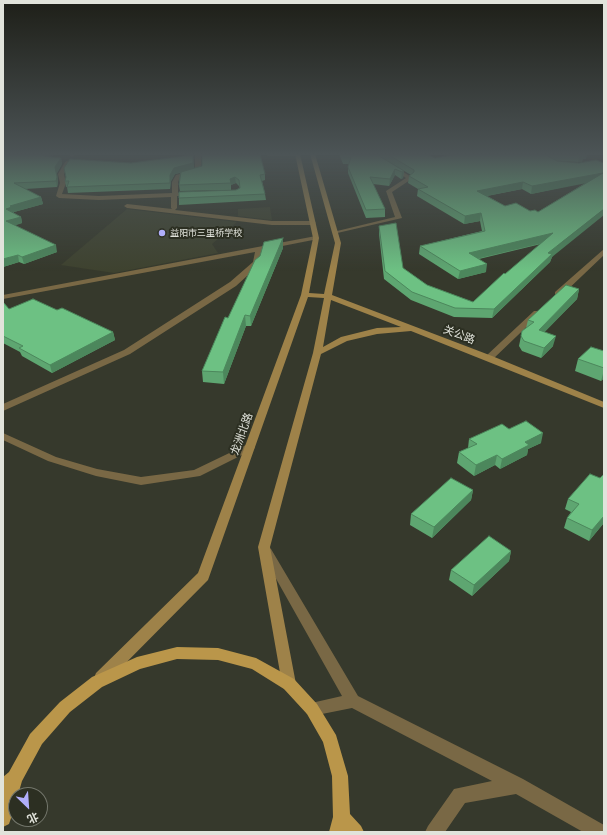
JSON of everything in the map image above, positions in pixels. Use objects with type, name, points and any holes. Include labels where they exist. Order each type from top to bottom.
[{"type":"main road","name":"龙洲北路","points":[[97,682],[204,576],[305,295],[316,238],[306,193]]},
{"type":"main road","points":[[289,684],[264,547],[318,353],[338,243],[324,193]]},
{"type":"main road","name":"关公路","points":[[305,295],[328,296],[489,358],[604,405]]},
{"type":"main road","points":[[318,353],[344,339],[377,331],[413,329]]},
{"type":"main road","points":[[3,818],[9,782],[36,739],[65,707],[97,682],[137,663],[177,653],[218,654],[256,664],[289,684],[312,709],[330,740],[340,776],[340,824],[355,832]]},
{"type":"street","points":[[60,193],[59,196],[99,198],[198,194]]},
{"type":"street","points":[[335,233],[399,218],[390,193]]},
{"type":"street","points":[[174,208],[175,195]]},
{"type":"street","points":[[127,206],[272,222],[313,223]]},
{"type":"street","points":[[3,296],[316,238]]},
{"type":"street","points":[[3,408],[127,352],[233,284],[256,263],[259,248]]},
{"type":"street","points":[[552,299],[604,251]]},
{"type":"street","points":[[489,358],[541,310]]},
{"type":"street","points":[[3,436],[52,458],[96,472],[141,481],[196,474],[250,446]]},
{"type":"street","points":[[264,547],[353,701],[516,785],[600,832]]},
{"type":"street","points":[[312,709],[353,701]]},
{"type":"street","points":[[434,832],[460,795],[516,785]]},
{"type":"shaded area","points":[[270,207],[272,220],[238,216],[238,209]]},
{"type":"shaded area","name":"益阳市三里桥学校","points":[[127,209],[237,222],[212,244],[218,253],[114,273],[61,265]]},
{"type":"building","points":[[3,193],[33,193],[41,197],[10,206],[12,207],[6,209],[21,217],[6,221],[56,245],[22,257],[18,255],[3,259]]},
{"type":"building","points":[[179,193],[265,194],[179,198]]},
{"type":"building","points":[[359,193],[377,193],[385,209],[366,210]]},
{"type":"building","points":[[425,193],[481,193],[505,206],[516,203],[530,211],[535,210],[538,212],[570,193],[604,193],[604,209],[548,253],[552,254],[494,309],[455,308],[412,292],[385,271],[379,226],[396,223],[403,268],[427,285],[473,302],[504,273],[505,274],[553,233],[469,253],[487,264],[460,271],[420,246],[485,231],[481,213],[465,216]]},
{"type":"building","points":[[283,238],[250,316],[245,315],[223,372],[202,371],[225,317],[228,318],[255,260],[260,256],[264,242]]},
{"type":"building","points":[[566,285],[579,289],[539,330],[556,336],[544,348],[524,341],[521,336],[522,331],[534,322],[528,320]]},
{"type":"building","points":[[33,299],[57,310],[62,308],[113,332],[50,365],[19,348],[23,346],[3,336],[3,302],[9,309]]},
{"type":"building","points":[[591,347],[604,351],[604,368],[578,359]]},
{"type":"building","points":[[526,421],[543,433],[525,442],[529,445],[502,459],[497,455],[476,465],[459,452],[477,444],[469,439],[502,424],[509,429]]},
{"type":"building","points":[[590,474],[600,478],[604,474],[604,516],[592,530],[567,518],[579,504],[568,499]]},
{"type":"building","points":[[451,478],[473,490],[434,527],[411,514]]},
{"type":"building","points":[[489,536],[511,551],[474,585],[451,570]]},
{"type":"place","name":"益阳市三里桥学校","points":[[162,233]]}]
